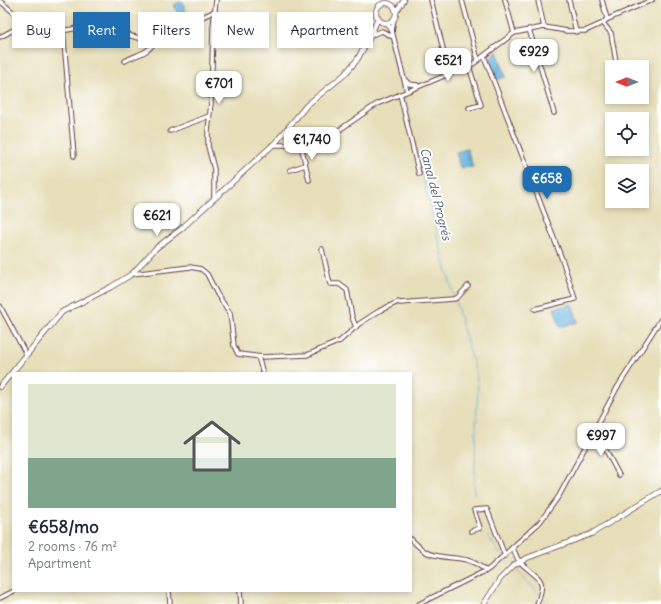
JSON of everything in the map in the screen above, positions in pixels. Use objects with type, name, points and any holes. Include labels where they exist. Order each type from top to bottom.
[{"type":"main road","points":[[373,32],[378,18],[377,11],[382,4],[392,4],[404,0]]},
{"type":"main road","points":[[373,34],[386,23],[394,19],[396,12],[404,0]]},
{"type":"main road","points":[[392,4],[396,12]]},
{"type":"main road","points":[[378,18],[386,23]]},
{"type":"main road","points":[[0,387],[62,312],[111,287],[132,274],[156,248],[181,229],[272,145],[307,105],[344,75],[357,60],[364,48]]},
{"type":"main road","points":[[484,604],[500,579],[508,570],[519,562],[591,534],[661,491]]},
{"type":"street","points":[[214,198],[214,170],[208,146],[216,0]]},
{"type":"street","points":[[431,0],[449,73]]},
{"type":"street","points":[[462,0],[478,60]]},
{"type":"street","points":[[505,0],[514,33]]},
{"type":"street","points":[[538,0],[544,27]]},
{"type":"street","points":[[569,0],[576,32]]},
{"type":"street","points":[[602,0],[605,21],[611,33],[616,60]]},
{"type":"street","points":[[272,145],[301,145],[334,133],[377,104],[469,66],[514,33],[544,27],[576,32],[595,28],[605,21],[652,0]]},
{"type":"street","points":[[0,1],[13,12]]},
{"type":"street","points":[[204,16],[215,11]]},
{"type":"street","points":[[394,19],[392,31],[393,38],[403,78],[408,90]]},
{"type":"street","points":[[65,30],[111,22],[120,24],[131,36],[138,38]]},
{"type":"street","points":[[386,23],[392,31]]},
{"type":"street","points":[[529,29],[554,112]]},
{"type":"street","points":[[373,35],[382,31],[388,33],[393,38]]},
{"type":"street","points":[[0,37],[12,32]]},
{"type":"street","points":[[65,48],[74,156]]},
{"type":"street","points":[[125,61],[141,54],[149,48]]},
{"type":"street","points":[[484,56],[563,262],[575,299],[535,309]]},
{"type":"street","points":[[469,66],[481,105],[469,108]]},
{"type":"street","points":[[403,78],[409,84],[420,85]]},
{"type":"street","points":[[400,94],[420,174]]},
{"type":"street","points":[[170,130],[209,116]]},
{"type":"street","points":[[301,145],[309,180]]},
{"type":"street","points":[[290,170],[305,165]]},
{"type":"street","points":[[322,249],[330,284],[339,284],[347,290],[352,317],[356,327]]},
{"type":"street","points":[[132,274],[190,267],[201,269],[207,274],[217,294],[227,306],[230,313],[234,346],[238,354],[258,357],[308,355],[340,341],[356,327],[379,311],[399,303],[456,298],[468,286]]},
{"type":"street","points":[[0,306],[26,354]]},
{"type":"street","points":[[418,604],[486,571],[505,556],[549,511],[632,364],[661,319]]},
{"type":"street","points":[[258,357],[263,372]]},
{"type":"street","points":[[592,433],[600,439],[619,475]]},
{"type":"street","points":[[471,531],[480,528],[474,510],[487,509],[505,556]]},
{"type":"street","points":[[412,540],[429,553],[464,558],[480,566],[486,571]]},
{"type":"street","points":[[513,548],[519,562],[536,574],[542,584],[542,590],[537,604]]},
{"type":"street","points":[[0,598],[12,592]]},
{"type":"street","points":[[169,592],[170,604]]},
{"type":"street","points":[[240,592],[241,604]]},
{"type":"water","points":[[182,1],[186,12],[177,12],[174,5]]},
{"type":"water","points":[[497,51],[506,77],[496,80],[489,60]]},
{"type":"water","points":[[467,149],[473,167],[460,168],[456,152]]},
{"type":"water","points":[[572,304],[578,322],[560,327],[554,308]]},
{"type":"waterway","points":[[388,37],[401,90]]},
{"type":"waterway","name":"Canal del Progrés","points":[[403,95],[454,297]]},
{"type":"waterway","name":"Canal del Progrés","points":[[455,300],[478,384],[476,427]]},
{"type":"waterway","name":"Canal del Progrés","points":[[474,494],[476,429]]},
{"type":"waterway","name":"Canal del Progrés","points":[[488,536],[501,555]]},
{"type":"waterway","name":"Canal del Progrés","points":[[505,560],[510,565]]},
{"type":"waterway","name":"Canal del Progrés","points":[[517,571],[539,594]]},
{"type":"waterway","name":"Canal del Progrés","points":[[542,597],[549,604]]}]
